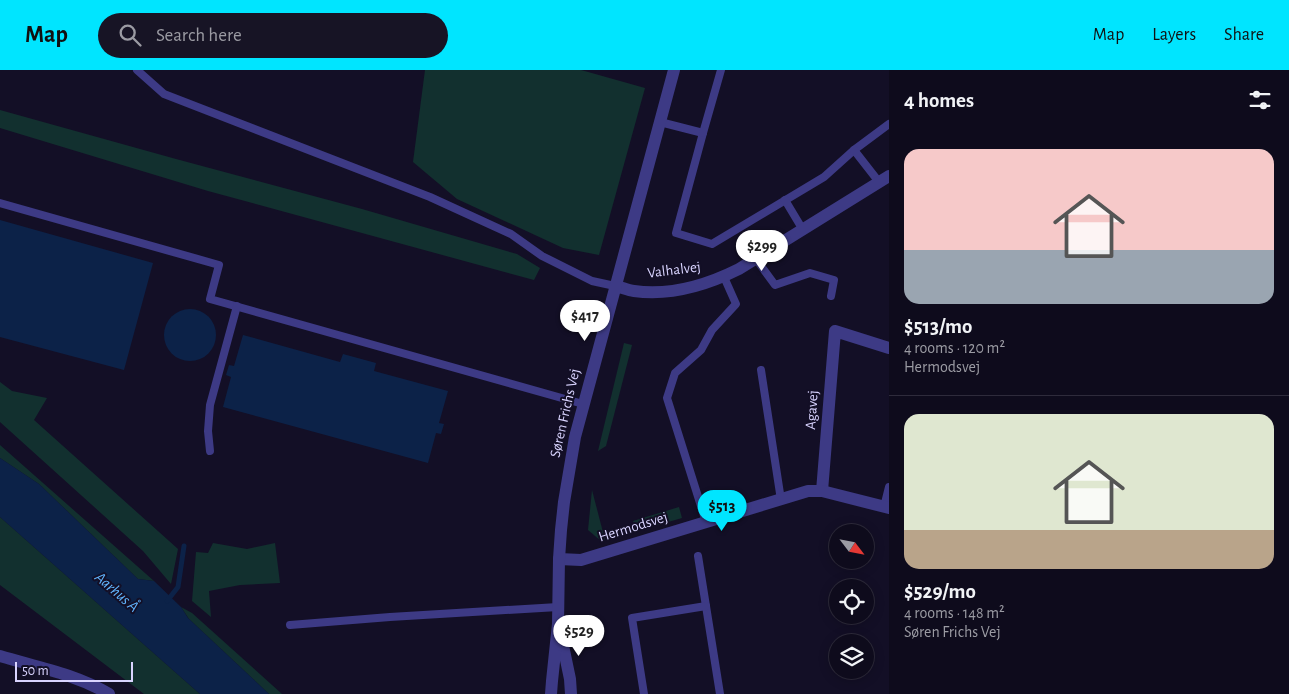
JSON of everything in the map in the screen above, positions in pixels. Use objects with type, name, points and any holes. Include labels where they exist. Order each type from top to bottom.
[{"type":"street","name":"Søren Frichs Vej","points":[[551,694],[558,624],[559,559],[564,502],[575,437],[674,70]]},
{"type":"street","name":"Valhalvej","points":[[615,286],[634,291],[660,292],[699,286],[724,277],[884,179]]},
{"type":"street","name":"Agavej","points":[[822,491],[834,331],[889,348]]},
{"type":"street","name":"Hermodsvej","points":[[559,559],[581,560],[808,491],[822,491],[886,508]]},
{"type":"street","name":"Søren Frichs Vej","points":[[558,624],[570,679],[571,694]]},
{"type":"street","points":[[0,656],[72,676],[109,694]]},
{"type":"lane","points":[[137,70],[164,94],[430,197],[511,234],[542,256],[592,281],[615,286]]},
{"type":"lane","points":[[721,70],[676,234],[712,244],[824,177],[854,150],[889,124]]},
{"type":"lane","points":[[660,122],[703,133]]},
{"type":"lane","points":[[854,150],[884,179]]},
{"type":"lane","points":[[785,200],[802,230]]},
{"type":"lane","points":[[0,203],[219,265],[210,298],[583,404]]},
{"type":"lane","points":[[756,259],[775,285],[810,272],[834,280],[831,296]]},
{"type":"lane","points":[[706,522],[666,398],[675,373],[701,350],[712,330],[736,304],[724,277]]},
{"type":"lane","points":[[210,451],[208,431],[210,405],[237,306]]},
{"type":"lane","points":[[761,370],[781,500]]},
{"type":"lane","points":[[886,508],[889,488]]},
{"type":"lane","points":[[698,556],[720,694]]},
{"type":"lane","points":[[644,694],[632,618],[706,606]]},
{"type":"lane","points":[[290,626],[390,617],[558,607]]},
{"type":"green space","points":[[425,70],[581,70],[645,88],[599,255],[563,248],[457,199],[413,162]]},
{"type":"green space","points":[[0,110],[362,209],[517,254],[540,268],[534,280],[208,191],[0,128]]},
{"type":"green space","points":[[624,343],[632,345],[606,446],[598,451]]},
{"type":"green space","points":[[0,382],[12,391],[47,398],[34,420],[178,549],[171,584],[143,551],[0,422]]},
{"type":"green space","points":[[0,445],[154,581],[138,579],[39,484],[0,458]]},
{"type":"green space","points":[[592,490],[605,540],[601,541],[588,530]]},
{"type":"green space","points":[[679,507],[682,518],[637,531],[633,521]]},
{"type":"green space","points":[[0,517],[200,694],[144,694],[0,585]]},
{"type":"green space","points":[[213,543],[247,549],[275,543],[280,583],[240,585],[209,591],[211,617],[192,601],[196,552],[208,553]]},
{"type":"green space","points":[[181,607],[192,613],[282,694],[269,694],[189,619]]},
{"type":"water","points":[[0,220],[153,263],[124,370],[0,337]]},
{"type":"water","points":[[190,309],[200,311],[208,317],[214,325],[216,335],[214,345],[208,353],[200,359],[190,361],[180,359],[172,353],[166,345],[164,335],[166,325],[172,317],[180,311]]},
{"type":"water","points":[[243,335],[340,362],[343,354],[376,363],[374,371],[448,391],[439,423],[444,424],[441,434],[436,433],[428,463],[223,407],[231,377],[226,375],[229,365],[234,366]]},
{"type":"water","name":"Aarhus Å","points":[[0,458],[39,484],[138,579],[154,581],[181,607],[188,618],[269,694],[200,694],[0,517]]},
{"type":"waterway","points":[[167,601],[178,587],[184,546]]}]
